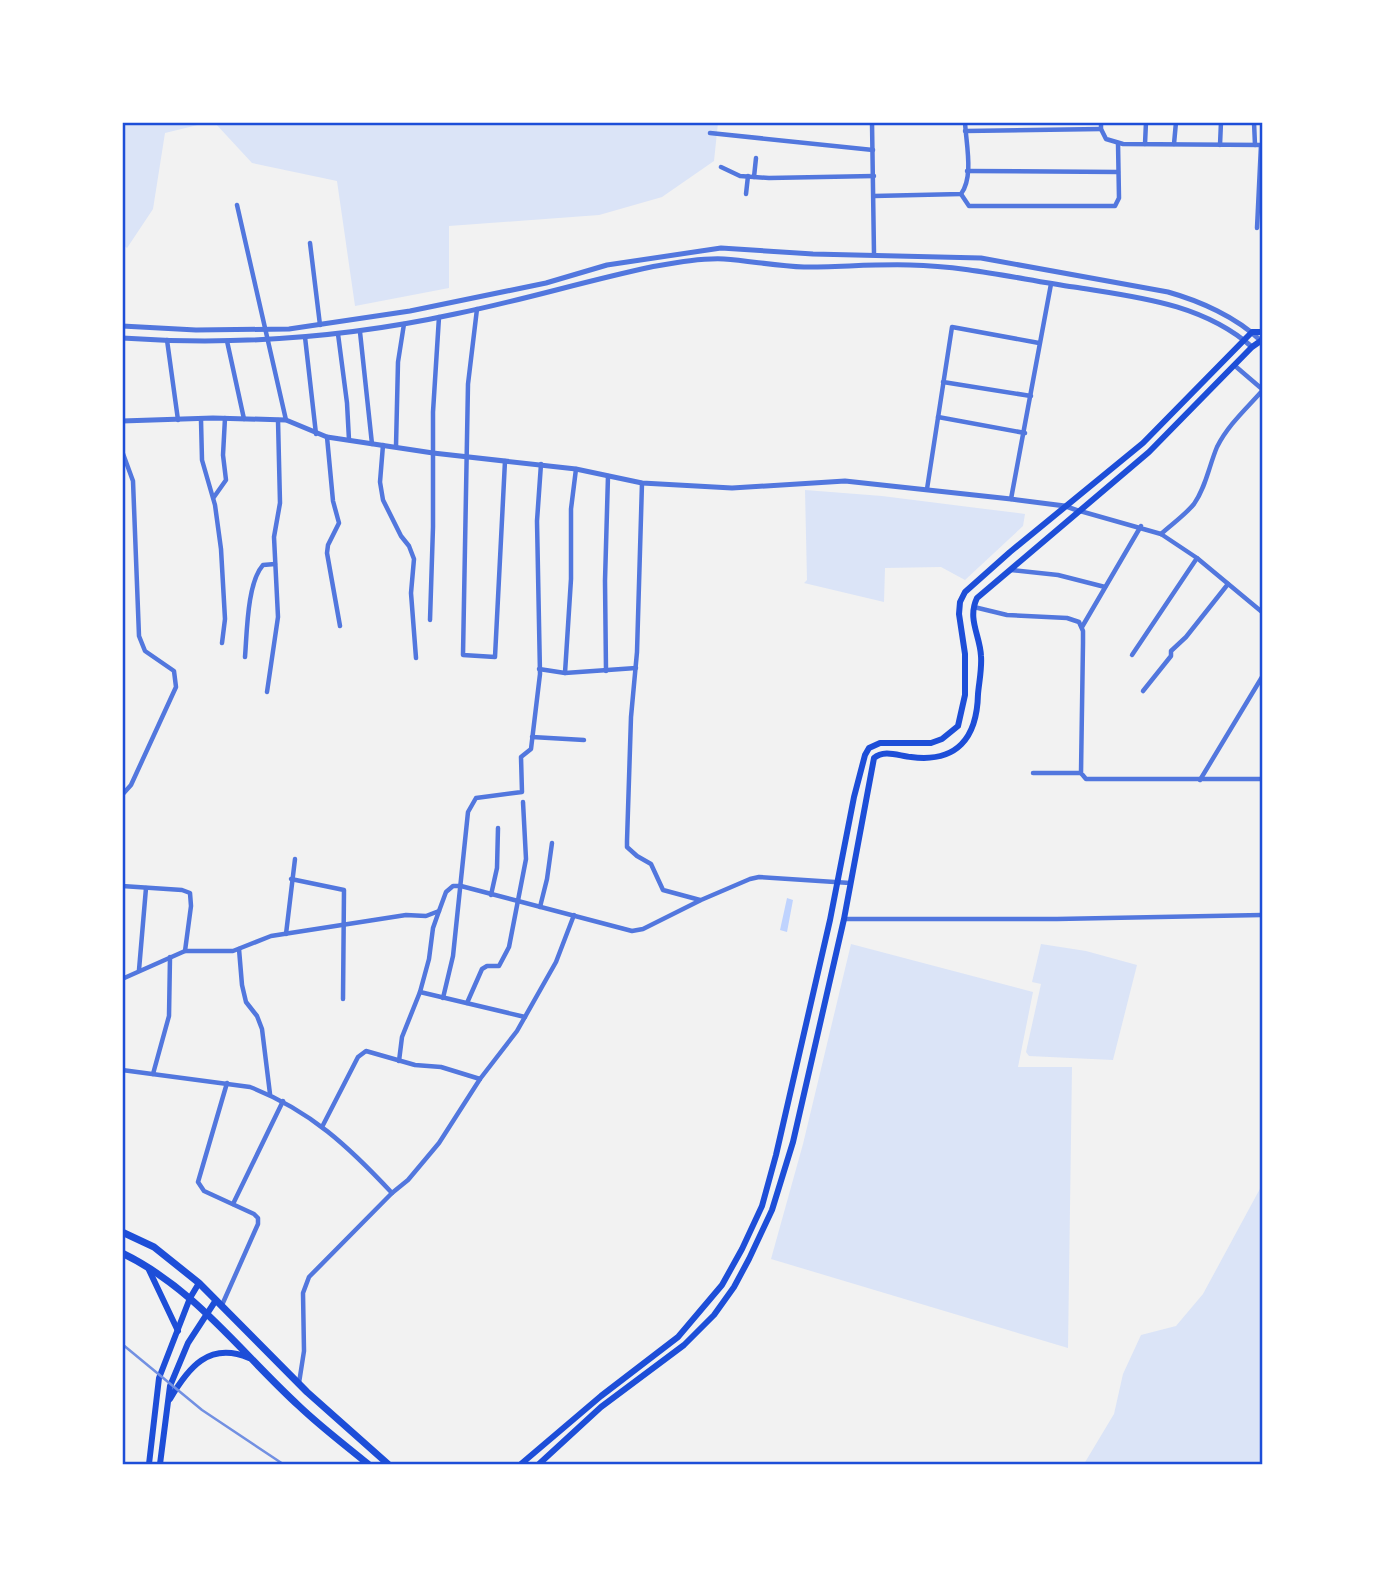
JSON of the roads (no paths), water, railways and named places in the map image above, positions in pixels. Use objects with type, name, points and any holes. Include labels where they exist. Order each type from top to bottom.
[{"type":"highway","points":[[122,1232],[154,1247],[199,1283],[299,1384],[388,1465]]},
{"type":"highway","points":[[122,1252],[147,1266],[207,1312],[299,1406],[368,1465]]},
{"type":"main road","points":[[521,1465],[600,1396],[678,1337],[722,1285],[742,1249],[762,1206],[790,1098],[865,755],[869,748],[880,743],[931,743],[942,739],[958,726],[965,695],[959,614],[960,602],[965,592],[1143,443],[1252,332],[1262,332]]},
{"type":"main road","points":[[539,1465],[601,1407],[684,1345],[714,1315],[734,1287],[772,1210],[793,1142],[844,919],[874,758],[884,753],[914,758],[935,757],[966,742],[972,731],[978,707],[981,658],[971,617],[977,598],[1149,452],[1261,340]]},
{"type":"main road","points":[[790,1098],[801,1102]]},
{"type":"main road","points":[[147,1266],[178,1331]]},
{"type":"main road","points":[[149,1465],[159,1378],[190,1298],[199,1283]]},
{"type":"main road","points":[[160,1465],[170,1386],[188,1343],[207,1312],[219,1303]]},
{"type":"main road","points":[[169,1401],[188,1370],[206,1357],[229,1353],[251,1359]]},
{"type":"street","points":[[872,122],[874,254]]},
{"type":"street","points":[[961,194],[965,188],[967,171],[965,122]]},
{"type":"street","points":[[1145,144],[1146,122]]},
{"type":"street","points":[[1174,144],[1176,122]]},
{"type":"street","points":[[1220,145],[1221,122]]},
{"type":"street","points":[[1254,122],[1260,145],[1257,228]]},
{"type":"street","points":[[965,131],[1101,126],[1106,139],[1118,143],[1260,145]]},
{"type":"street","points":[[710,133],[873,150]]},
{"type":"street","points":[[961,194],[969,206],[1109,207],[1118,203],[1118,143]]},
{"type":"street","points":[[746,194],[756,158]]},
{"type":"street","points":[[721,167],[740,176],[751,177],[874,176]]},
{"type":"street","points":[[967,171],[1118,172]]},
{"type":"street","points":[[874,196],[961,194]]},
{"type":"street","points":[[237,205],[286,420]]},
{"type":"street","points":[[310,243],[320,325]]},
{"type":"street","points":[[122,326],[196,330],[320,325],[423,308],[546,283],[621,263],[721,248],[813,254],[981,258],[1168,292],[1211,308],[1261,340]]},
{"type":"street","points":[[122,338],[269,341],[360,332],[477,309],[679,262],[721,259],[802,267],[912,265],[976,270],[1118,293],[1183,307],[1245,340],[1252,347]]},
{"type":"street","points":[[584,272],[587,282]]},
{"type":"street","points":[[1012,499],[1051,284]]},
{"type":"street","points":[[477,309],[468,384],[463,655],[495,657],[505,460]]},
{"type":"street","points":[[430,620],[433,412],[439,317]]},
{"type":"street","points":[[396,446],[398,367],[404,324]]},
{"type":"street","points":[[926,489],[951,327],[1039,343]]},
{"type":"street","points":[[360,332],[372,444]]},
{"type":"street","points":[[338,334],[348,410],[349,440]]},
{"type":"street","points":[[305,337],[316,434]]},
{"type":"street","points":[[167,340],[178,420]]},
{"type":"street","points":[[226,341],[244,419]]},
{"type":"street","points":[[1161,534],[1193,505],[1225,434],[1262,390],[1234,365]]},
{"type":"street","points":[[943,382],[1031,396]]},
{"type":"street","points":[[938,417],[1025,433]]},
{"type":"street","points":[[122,421],[225,418],[286,420],[327,437],[433,453],[576,469],[642,483],[732,488],[845,481],[1065,506],[1161,534],[1197,558],[1262,612]]},
{"type":"street","points":[[213,498],[226,480],[223,455],[225,418]]},
{"type":"street","points":[[201,420],[202,460],[218,517],[224,583],[225,619],[222,643]]},
{"type":"street","points":[[267,692],[277,636],[274,537],[280,503],[278,420]]},
{"type":"street","points":[[327,437],[333,501],[339,523],[327,545],[327,553],[340,626]]},
{"type":"street","points":[[383,445],[380,482],[383,500],[401,536],[410,546],[414,559],[411,586],[416,658]]},
{"type":"street","points":[[122,451],[133,481],[139,636],[145,651],[174,671],[177,678],[176,687],[150,745],[131,785],[122,795]]},
{"type":"street","points":[[443,998],[453,956],[468,812],[476,798],[522,792],[521,757],[531,748],[539,669],[537,521],[541,464]]},
{"type":"street","points":[[565,673],[571,579],[571,509],[576,469]]},
{"type":"street","points":[[606,671],[608,476]]},
{"type":"street","points":[[642,483],[627,846],[651,864],[663,890],[701,900]]},
{"type":"street","points":[[1140,526],[1082,628],[1081,773],[1090,781],[1262,779]]},
{"type":"street","points":[[1132,655],[1197,558]]},
{"type":"street","points":[[245,657],[256,577],[263,565],[275,564]]},
{"type":"street","points":[[1010,569],[1058,575],[1105,587]]},
{"type":"street","points":[[1143,691],[1171,656],[1171,650],[1186,636],[1228,584]]},
{"type":"street","points":[[973,607],[1007,615],[1075,620],[1082,628]]},
{"type":"street","points":[[539,669],[565,673],[636,668]]},
{"type":"street","points":[[1200,781],[1262,677]]},
{"type":"street","points":[[532,737],[584,740]]},
{"type":"street","points":[[1033,773],[1081,773]]},
{"type":"street","points":[[467,1003],[482,969],[487,966],[499,967],[506,955],[526,859],[523,802]]},
{"type":"street","points":[[491,895],[497,868],[498,828]]},
{"type":"street","points":[[540,907],[552,843]]},
{"type":"street","points":[[286,934],[295,859]]},
{"type":"street","points":[[399,1061],[402,1037],[420,992],[429,959],[433,928],[448,889],[453,886],[574,915],[627,931],[637,931],[741,881],[759,877],[850,883]]},
{"type":"street","points":[[292,879],[344,890],[343,999]]},
{"type":"street","points":[[122,886],[190,893],[191,906],[185,951]]},
{"type":"street","points":[[139,970],[146,888]]},
{"type":"street","points":[[122,979],[185,951],[239,950],[271,936],[406,915],[431,916],[439,911]]},
{"type":"street","points":[[299,1384],[304,1351],[303,1293],[309,1277],[408,1180],[439,1143],[525,1017],[556,962],[574,915]]},
{"type":"street","points":[[844,919],[1262,915]]},
{"type":"street","points":[[239,950],[246,1002],[257,1016],[262,1029],[270,1094]]},
{"type":"street","points":[[153,1074],[170,1016],[170,957]]},
{"type":"street","points":[[420,992],[525,1017]]},
{"type":"street","points":[[322,1127],[361,1053],[372,1052],[399,1061],[441,1067],[481,1079]]},
{"type":"street","points":[[122,1070],[227,1083],[270,1094],[322,1127],[392,1193]]},
{"type":"street","points":[[219,1303],[258,1224],[258,1217],[254,1214],[204,1191],[198,1182],[227,1083]]},
{"type":"street","points":[[233,1204],[283,1100]]},
{"type":"water","points":[[787,898],[793,900],[787,932],[780,930]]},
{"type":"railway","points":[[122,1344],[202,1410],[283,1464]]}]
